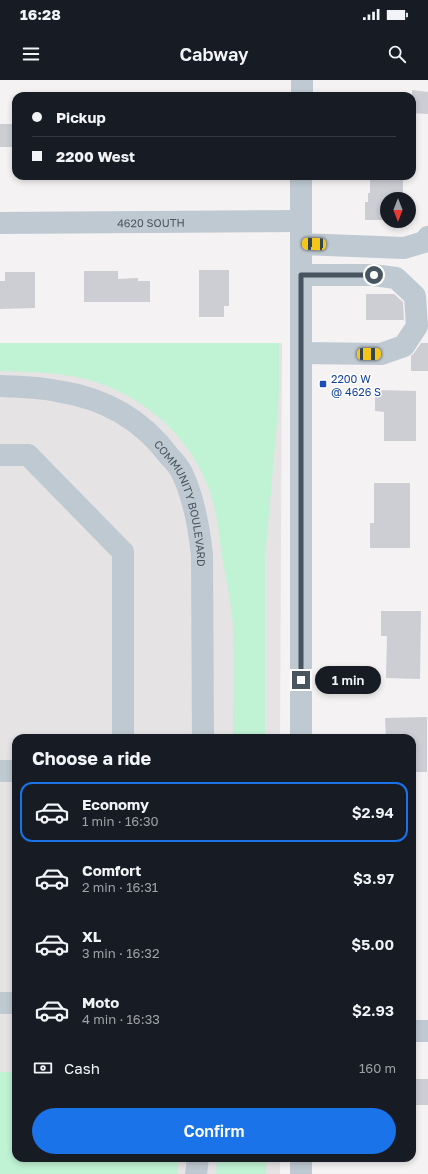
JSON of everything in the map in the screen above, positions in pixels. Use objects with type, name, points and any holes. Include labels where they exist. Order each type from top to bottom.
[{"type":"street","points":[[302,80],[302,92]]},
{"type":"street","points":[[301,180],[301,734]]},
{"type":"street","name":"4620 SOUTH","points":[[0,223],[301,221]]},
{"type":"street","points":[[301,244],[404,248],[424,242],[428,237]]},
{"type":"street","points":[[301,275],[374,275],[396,278],[415,296],[416,326],[404,346],[382,354],[302,353]]},
{"type":"street","name":"COMMUNITY BOULEVARD","points":[[0,386],[58,391],[93,399],[126,414],[144,427],[158,440],[181,472],[192,501],[200,532],[202,555],[203,734]]},
{"type":"street","points":[[0,455],[28,455],[123,552],[123,734]]},
{"type":"street","points":[[0,771],[12,771]]},
{"type":"street","points":[[0,1003],[12,1003]]},
{"type":"street","points":[[416,1031],[428,1031]]},
{"type":"street","points":[[196,1174],[198,1162]]},
{"type":"street","points":[[301,1162],[301,1174]]},
{"type":"shaded area","points":[[0,343],[282,343],[280,734],[12,734],[12,1162],[280,1162],[280,1174],[0,1174]]},
{"type":"green space","points":[[0,343],[279,343],[277,422],[265,559],[265,734],[233,734],[233,623],[217,520],[207,484],[185,445],[170,428],[153,413],[114,389],[93,381],[70,376],[47,373],[0,371]]},
{"type":"green space","points":[[0,1072],[12,1072],[12,1162],[178,1162],[177,1174],[0,1174]]},
{"type":"green space","points":[[217,1162],[266,1162],[266,1174],[216,1174]]},
{"type":"building","points":[[412,90],[428,92],[428,114],[416,113],[416,92],[412,92]]},
{"type":"building","points":[[0,124],[12,124],[12,147],[0,147]]},
{"type":"building","points":[[370,180],[403,180],[403,192],[380,192],[380,220],[365,220],[365,202],[368,202],[368,193],[370,193]]},
{"type":"building","points":[[199,270],[229,270],[229,306],[224,306],[224,317],[199,317]]},
{"type":"building","points":[[84,271],[118,271],[118,279],[138,278],[138,281],[150,281],[150,302],[84,302]]},
{"type":"building","points":[[5,272],[35,272],[35,308],[0,309],[0,281],[5,281]]},
{"type":"building","points":[[366,294],[394,294],[403,302],[404,320],[366,320]]},
{"type":"building","points":[[421,343],[428,343],[428,371],[411,371],[411,356]]},
{"type":"building","points":[[375,390],[416,391],[416,441],[384,441],[384,412],[375,411]]},
{"type":"building","points":[[374,483],[410,483],[410,548],[370,548],[370,523],[374,523]]},
{"type":"building","points":[[381,611],[421,611],[420,679],[386,678],[387,636],[381,636]]},
{"type":"building","points":[[427,717],[427,772],[416,772],[416,734],[386,734],[385,718]]},
{"type":"building","points":[[416,1079],[428,1079],[428,1105],[416,1105]]},
{"type":"place","name":"2200 W @ 4626 S","points":[[323,384]]},
{"type":"route","points":[[301,680],[301,275],[374,275]]}]
